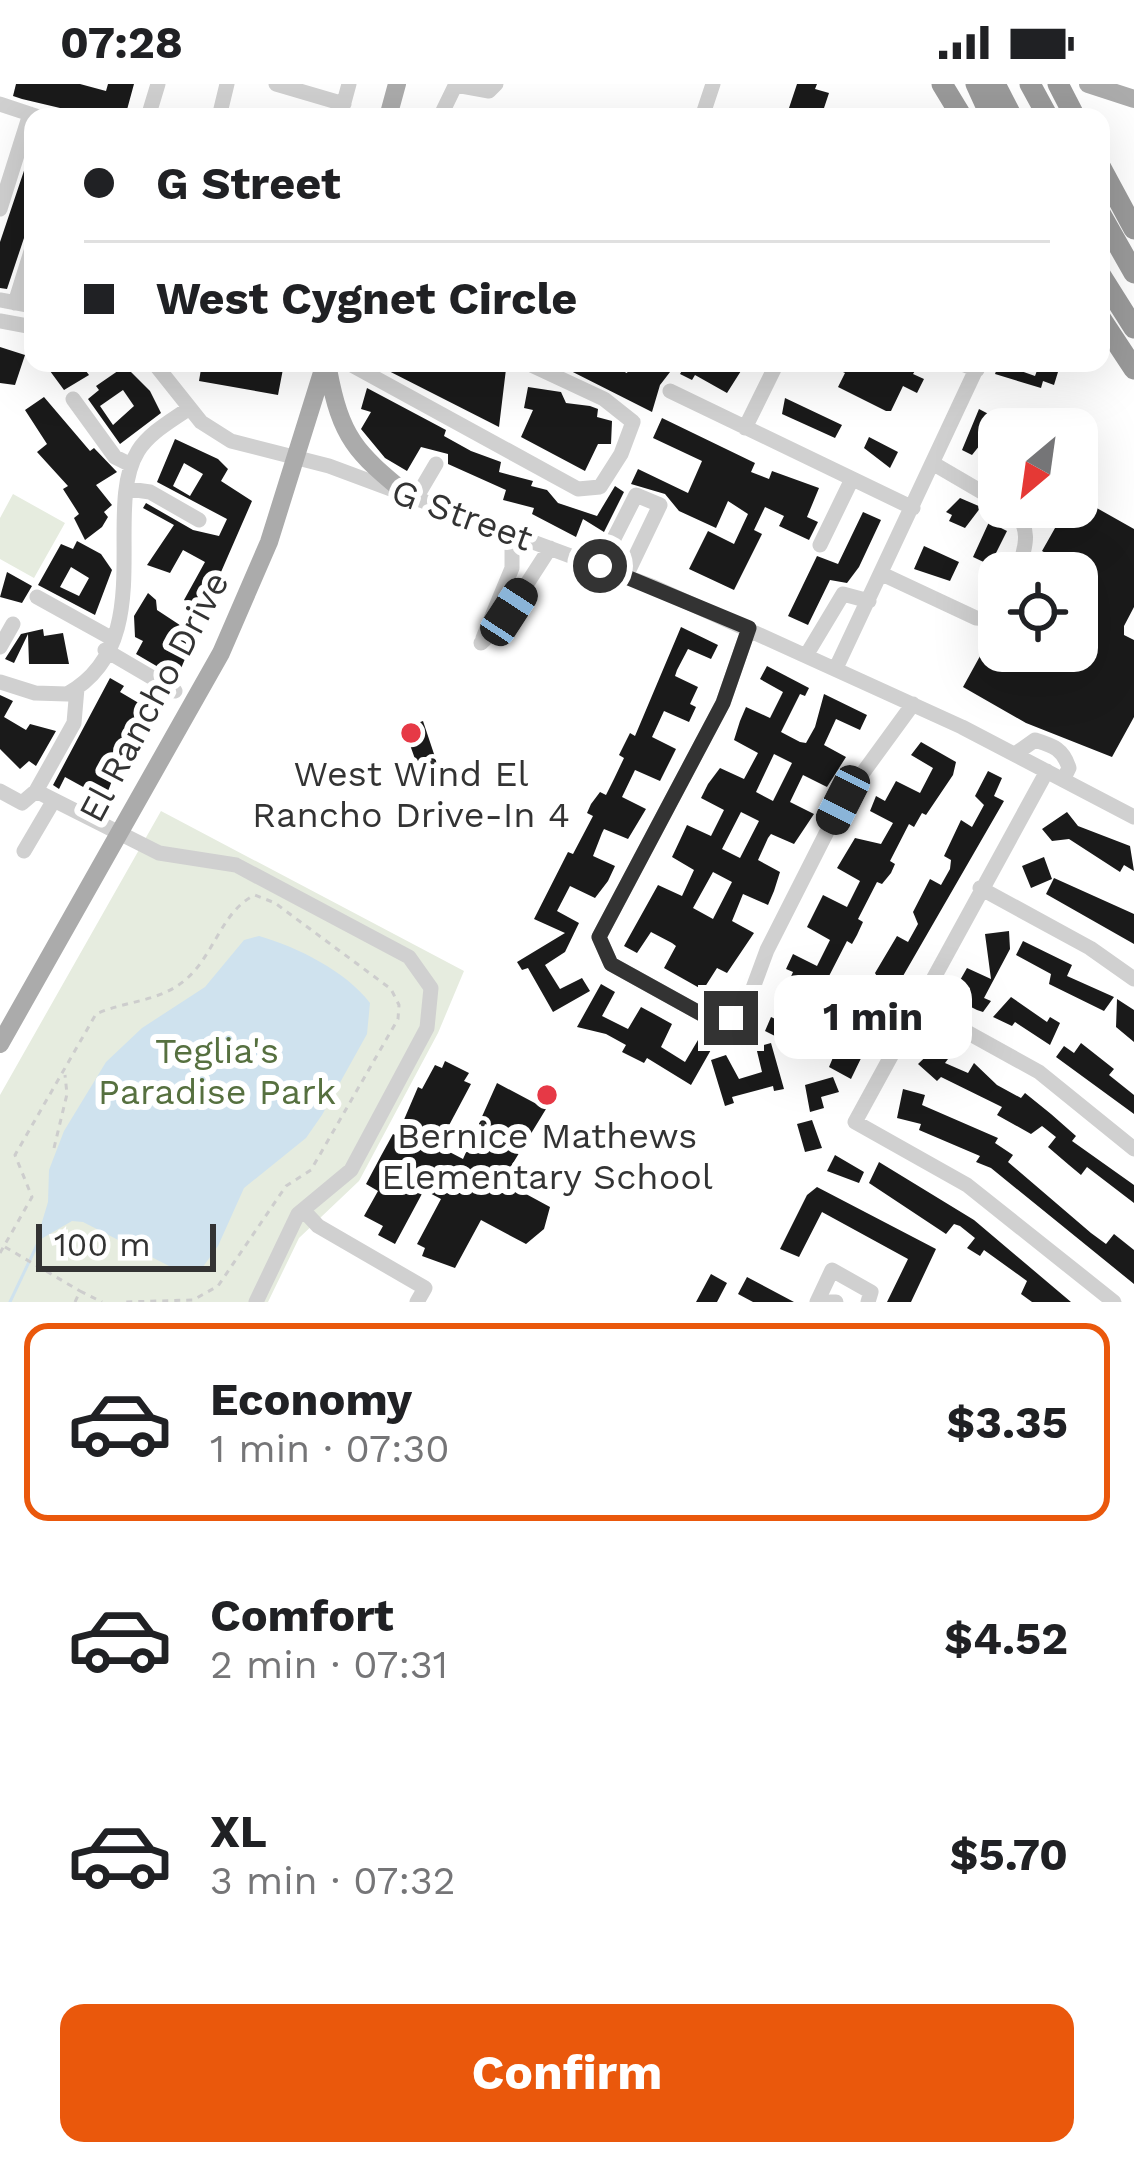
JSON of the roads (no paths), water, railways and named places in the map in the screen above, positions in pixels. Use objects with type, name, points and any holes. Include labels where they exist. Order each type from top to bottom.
[{"type":"highway","points":[[983,86],[1004,108]]},
{"type":"highway","points":[[1110,185],[1134,229]]},
{"type":"highway","points":[[1110,230],[1134,273]]},
{"type":"highway","points":[[1110,290],[1134,328]]},
{"type":"highway","points":[[1110,333],[1134,369]]},
{"type":"highway","points":[[1110,353],[1134,386]]},
{"type":"main road","points":[[1088,84],[1134,99]]},
{"type":"main road","name":"El Rancho Drive","points":[[0,1044],[221,653],[298,458],[323,372]]},
{"type":"main road","points":[[328,372],[337,418],[350,444],[412,497]]},
{"type":"street","points":[[276,84],[337,108]]},
{"type":"street","points":[[456,85],[480,92],[496,84]]},
{"type":"street","points":[[0,209],[24,143]]},
{"type":"street","points":[[8,302],[24,266]]},
{"type":"street","name":"G Street","points":[[161,372],[188,409],[231,441],[298,458],[626,576],[913,704],[1134,818]]},
{"type":"street","points":[[364,372],[578,489],[600,487],[621,454],[633,422],[604,399],[546,372]]},
{"type":"street","points":[[745,428],[773,372]]},
{"type":"street","points":[[836,668],[975,372]]},
{"type":"street","points":[[670,392],[913,508]]},
{"type":"street","points":[[73,399],[115,457],[131,465]]},
{"type":"street","points":[[0,791],[22,803],[37,791],[74,723],[77,688],[108,644],[125,585],[131,465],[146,441],[188,409]]},
{"type":"street","points":[[412,497],[436,464]]},
{"type":"street","points":[[934,464],[978,486]]},
{"type":"street","points":[[820,545],[852,479]]},
{"type":"street","points":[[129,490],[150,492],[200,520]]},
{"type":"street","points":[[600,566],[636,495],[660,505],[626,576]]},
{"type":"street","points":[[512,533],[512,568],[481,643],[501,624],[550,548]]},
{"type":"street","points":[[882,574],[978,618]]},
{"type":"street","points":[[807,655],[843,594],[869,602]]},
{"type":"street","points":[[38,597],[176,691]]},
{"type":"street","points":[[0,647],[13,624]]},
{"type":"street","points":[[749,628],[723,703],[599,937],[611,964],[712,1018],[731,1018],[746,1006],[767,950],[843,800],[913,704]]},
{"type":"street","points":[[0,682],[50,695],[77,688]]},
{"type":"street","points":[[1015,754],[1035,740],[1054,746],[1065,754],[1069,768],[1063,780]]},
{"type":"street","points":[[1047,771],[855,1121],[967,1184],[1114,1302]]},
{"type":"street","points":[[37,791],[172,857],[236,865],[410,957],[427,978],[431,1017],[351,1170],[303,1210],[256,1302]]},
{"type":"street","points":[[24,850],[54,800]]},
{"type":"street","points":[[980,888],[1090,948],[1134,979]]},
{"type":"street","points":[[918,1005],[1039,1072],[1134,1149]]},
{"type":"street","points":[[303,1210],[318,1226],[425,1288],[417,1302]]},
{"type":"street","points":[[817,1302],[832,1270],[871,1292],[868,1302]]},
{"type":"water","points":[[259,936],[320,962],[370,1003],[367,1034],[306,1138],[244,1188],[218,1246],[200,1271],[173,1268],[83,1222],[72,1221],[36,1242],[48,1202],[49,1170],[64,1131],[106,1062],[142,1028],[205,987],[244,940]]},
{"type":"waterway","points":[[10,1302],[38,1243]]},
{"type":"place","name":"West Wind El Rancho Drive-In 4","points":[[411,733]]},
{"type":"place","name":"Bernice Mathews Elementary School","points":[[547,1095]]},
{"type":"park label","name":"Teglia's Paradise Park","points":[[217,1072]]}]
